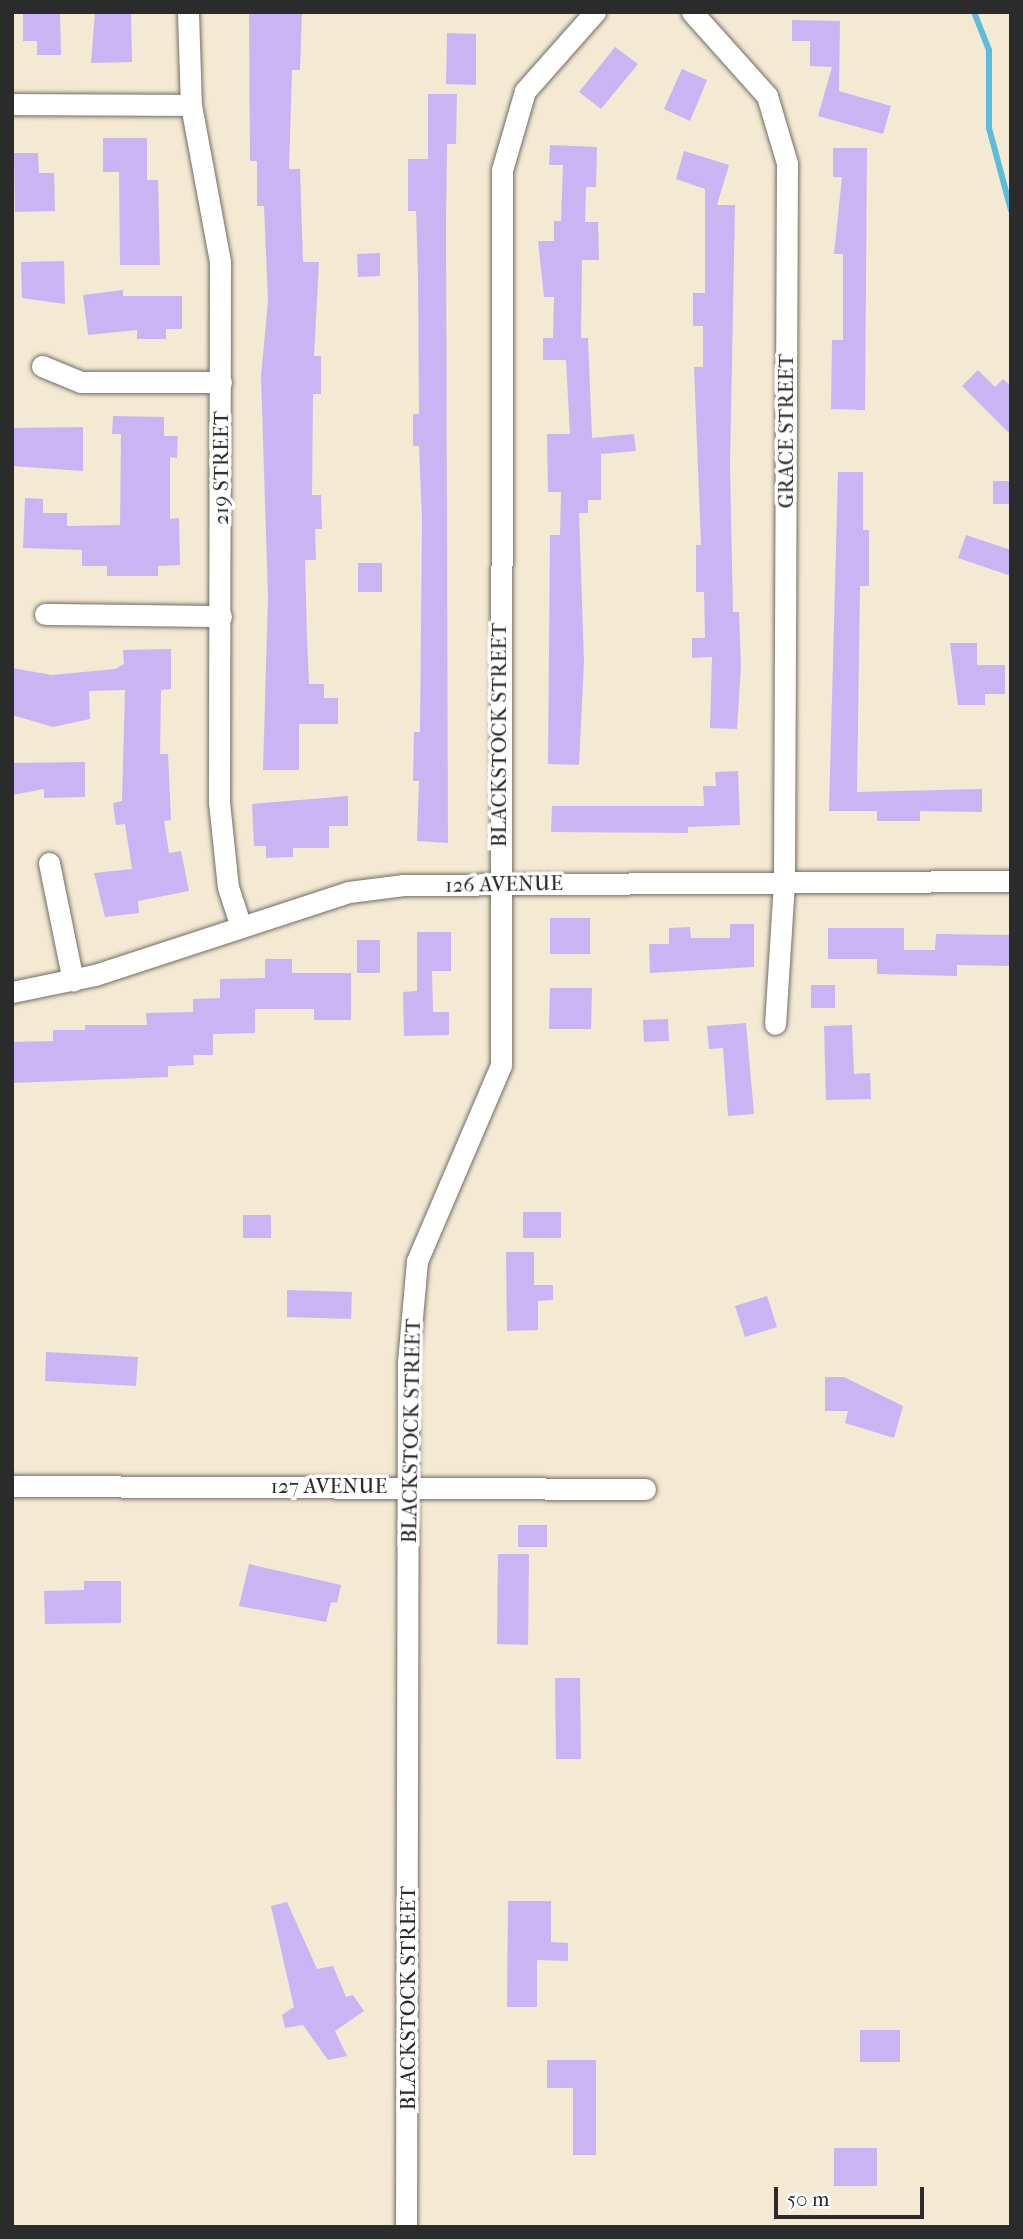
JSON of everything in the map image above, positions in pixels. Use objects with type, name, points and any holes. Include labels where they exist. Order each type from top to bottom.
[{"type":"street","name":"219 STREET","points":[[188,12],[191,106],[220,261],[220,833],[240,924]]},
{"type":"street","name":"BLACKSTOCK STREET","points":[[406,2227],[411,1486],[408,1362],[417,1261],[501,1065],[498,884],[502,170],[525,91],[595,12]]},
{"type":"street","name":"GRACE STREET","points":[[692,12],[767,96],[786,152],[784,882],[775,1024]]},
{"type":"street","points":[[12,104],[191,106]]},
{"type":"street","points":[[42,366],[81,382],[221,382]]},
{"type":"street","points":[[45,614],[220,616]]},
{"type":"street","points":[[49,863],[73,981]]},
{"type":"street","name":"126 AVENUE","points":[[12,992],[73,981],[240,924],[349,892],[498,884],[1011,881]]},
{"type":"street","name":"127 AVENUE","points":[[12,1486],[645,1489]]},
{"type":"building","points":[[23,12],[60,12],[61,55],[37,55],[37,41],[23,41]]},
{"type":"building","points":[[95,12],[131,12],[132,62],[91,63]]},
{"type":"building","points":[[249,12],[302,12],[300,70],[292,70],[289,169],[300,169],[303,262],[319,262],[314,356],[321,356],[321,394],[313,394],[312,495],[321,495],[322,529],[315,529],[316,560],[305,560],[307,638],[309,684],[324,684],[324,698],[338,698],[338,724],[299,724],[299,770],[263,770],[268,596],[261,376],[268,301],[264,206],[257,206],[257,161],[250,161]]},
{"type":"building","points":[[792,20],[840,21],[839,91],[891,106],[883,134],[818,116],[832,67],[810,66],[810,41],[792,41]]},
{"type":"building","points":[[447,33],[476,34],[476,85],[446,84]]},
{"type":"building","points":[[615,47],[638,64],[601,109],[579,92]]},
{"type":"building","points":[[682,69],[707,80],[690,121],[664,109]]},
{"type":"building","points":[[428,94],[457,94],[456,144],[447,144],[446,224],[448,843],[417,841],[419,781],[413,781],[414,732],[420,732],[422,520],[419,446],[413,446],[413,414],[419,414],[418,274],[416,211],[408,211],[408,159],[428,159]]},
{"type":"building","points":[[103,138],[147,138],[147,180],[158,180],[160,265],[120,265],[119,172],[103,172]]},
{"type":"building","points":[[550,145],[597,147],[596,187],[586,187],[585,222],[598,222],[599,260],[582,260],[581,338],[588,338],[592,438],[634,434],[636,451],[601,454],[601,500],[588,500],[588,513],[579,513],[584,661],[579,765],[548,764],[550,535],[560,535],[561,492],[548,492],[547,434],[570,434],[566,360],[543,360],[543,338],[553,338],[554,297],[544,297],[538,241],[554,241],[554,221],[561,221],[563,165],[549,165]]},
{"type":"building","points":[[833,148],[867,148],[865,410],[831,409],[832,340],[843,340],[843,254],[834,254],[842,177],[833,177]]},
{"type":"building","points":[[684,151],[729,165],[717,205],[735,205],[730,465],[733,612],[739,612],[741,666],[737,729],[710,728],[712,657],[692,658],[692,638],[705,638],[704,592],[696,592],[696,545],[701,545],[694,367],[703,367],[703,326],[693,326],[693,293],[705,293],[705,189],[676,179]]},
{"type":"building","points":[[14,153],[38,153],[39,173],[54,173],[55,211],[15,212]]},
{"type":"building","points":[[380,253],[380,276],[358,277],[357,254]]},
{"type":"building","points":[[64,261],[65,304],[22,298],[21,262]]},
{"type":"building","points":[[123,290],[123,296],[182,296],[182,329],[166,329],[166,339],[137,339],[137,330],[88,335],[83,295]]},
{"type":"building","points":[[978,370],[995,387],[1003,379],[1011,386],[1011,435],[962,386]]},
{"type":"building","points":[[113,416],[164,417],[164,436],[178,436],[177,458],[170,457],[170,519],[179,518],[180,565],[158,566],[158,576],[107,576],[107,566],[82,566],[82,550],[23,548],[25,498],[43,499],[43,513],[67,513],[67,526],[120,525],[121,434],[112,434]]},
{"type":"building","points":[[83,427],[83,471],[12,466],[12,428]]},
{"type":"building","points":[[838,472],[863,472],[863,530],[869,530],[869,586],[860,586],[857,792],[982,789],[982,812],[920,811],[920,821],[877,821],[877,811],[829,811]]},
{"type":"building","points":[[993,481],[1011,481],[1011,504],[993,504]]},
{"type":"building","points":[[966,535],[1011,550],[1011,576],[958,558]]},
{"type":"building","points":[[358,563],[382,563],[382,592],[358,592]]},
{"type":"building","points":[[950,643],[977,643],[977,665],[1005,665],[1005,694],[985,694],[985,705],[958,705]]},
{"type":"building","points":[[171,649],[171,689],[161,690],[160,754],[168,754],[171,820],[164,821],[169,853],[181,851],[189,891],[138,901],[139,913],[105,917],[94,873],[132,869],[125,824],[116,825],[113,803],[122,801],[125,690],[89,691],[90,719],[53,727],[12,715],[12,668],[52,675],[115,669],[124,664],[123,650]]},
{"type":"building","points":[[85,762],[85,797],[44,798],[44,789],[12,795],[12,763]]},
{"type":"building","points":[[738,771],[740,825],[688,827],[688,833],[551,832],[552,806],[704,806],[703,786],[716,786],[715,772]]},
{"type":"building","points":[[348,796],[348,826],[329,826],[329,848],[293,848],[293,857],[266,858],[266,846],[254,846],[252,804]]},
{"type":"building","points":[[550,918],[590,918],[590,954],[550,954]]},
{"type":"building","points":[[730,924],[754,924],[754,967],[650,973],[649,944],[669,944],[669,928],[690,927],[691,938],[730,938]]},
{"type":"building","points":[[828,928],[904,928],[904,950],[935,950],[936,934],[1011,935],[1011,966],[957,965],[957,976],[877,974],[877,959],[828,959]]},
{"type":"building","points":[[417,932],[451,932],[451,971],[432,971],[433,1012],[449,1012],[449,1035],[404,1036],[403,992],[417,991]]},
{"type":"building","points":[[357,940],[380,940],[380,973],[357,973]]},
{"type":"building","points":[[265,959],[292,959],[292,973],[351,973],[351,1020],[314,1020],[314,1009],[255,1009],[255,1033],[213,1034],[213,1055],[193,1055],[194,1065],[168,1066],[168,1077],[12,1083],[12,1042],[53,1041],[53,1030],[85,1030],[85,1025],[147,1025],[146,1013],[193,1012],[193,999],[220,998],[220,979],[265,978]]},
{"type":"building","points":[[811,985],[835,985],[835,1008],[811,1008]]},
{"type":"building","points":[[550,988],[592,988],[591,1029],[549,1029]]},
{"type":"building","points":[[668,1019],[669,1041],[644,1042],[643,1020]]},
{"type":"building","points":[[746,1023],[754,1114],[728,1116],[723,1048],[709,1049],[707,1026]]},
{"type":"building","points":[[852,1025],[854,1074],[870,1073],[871,1099],[826,1100],[824,1026]]},
{"type":"building","points":[[523,1212],[561,1212],[561,1238],[523,1238]]},
{"type":"building","points":[[243,1215],[271,1215],[271,1238],[243,1238]]},
{"type":"building","points":[[506,1252],[534,1252],[534,1285],[553,1285],[553,1300],[538,1301],[538,1330],[507,1331]]},
{"type":"building","points":[[287,1290],[352,1292],[351,1319],[287,1317]]},
{"type":"building","points":[[767,1296],[777,1327],[745,1337],[735,1306]]},
{"type":"building","points":[[46,1352],[138,1357],[136,1386],[45,1381]]},
{"type":"building","points":[[825,1377],[844,1377],[903,1406],[894,1438],[845,1423],[848,1411],[825,1411]]},
{"type":"building","points":[[518,1525],[547,1525],[547,1547],[518,1547]]},
{"type":"building","points":[[498,1554],[529,1554],[528,1645],[497,1644]]},
{"type":"building","points":[[249,1564],[341,1585],[337,1603],[331,1602],[326,1622],[239,1606]]},
{"type":"building","points":[[84,1581],[121,1581],[121,1623],[45,1624],[44,1591],[84,1590]]},
{"type":"building","points":[[555,1678],[580,1678],[581,1759],[556,1759]]},
{"type":"building","points":[[508,1901],[551,1901],[551,1942],[568,1943],[568,1961],[537,1960],[537,2007],[507,2007]]},
{"type":"building","points":[[287,1902],[317,1969],[333,1966],[346,1997],[353,1995],[364,2011],[335,2031],[347,2056],[328,2060],[303,2025],[285,2028],[282,2015],[294,2007],[271,1906]]},
{"type":"building","points":[[860,2030],[900,2030],[900,2062],[860,2062]]},
{"type":"building","points":[[547,2060],[596,2060],[596,2155],[573,2155],[573,2088],[547,2088]]},
{"type":"building","points":[[834,2148],[877,2148],[877,2186],[834,2186]]},
{"type":"waterway","points":[[974,12],[989,50],[989,128],[1011,210]]}]
